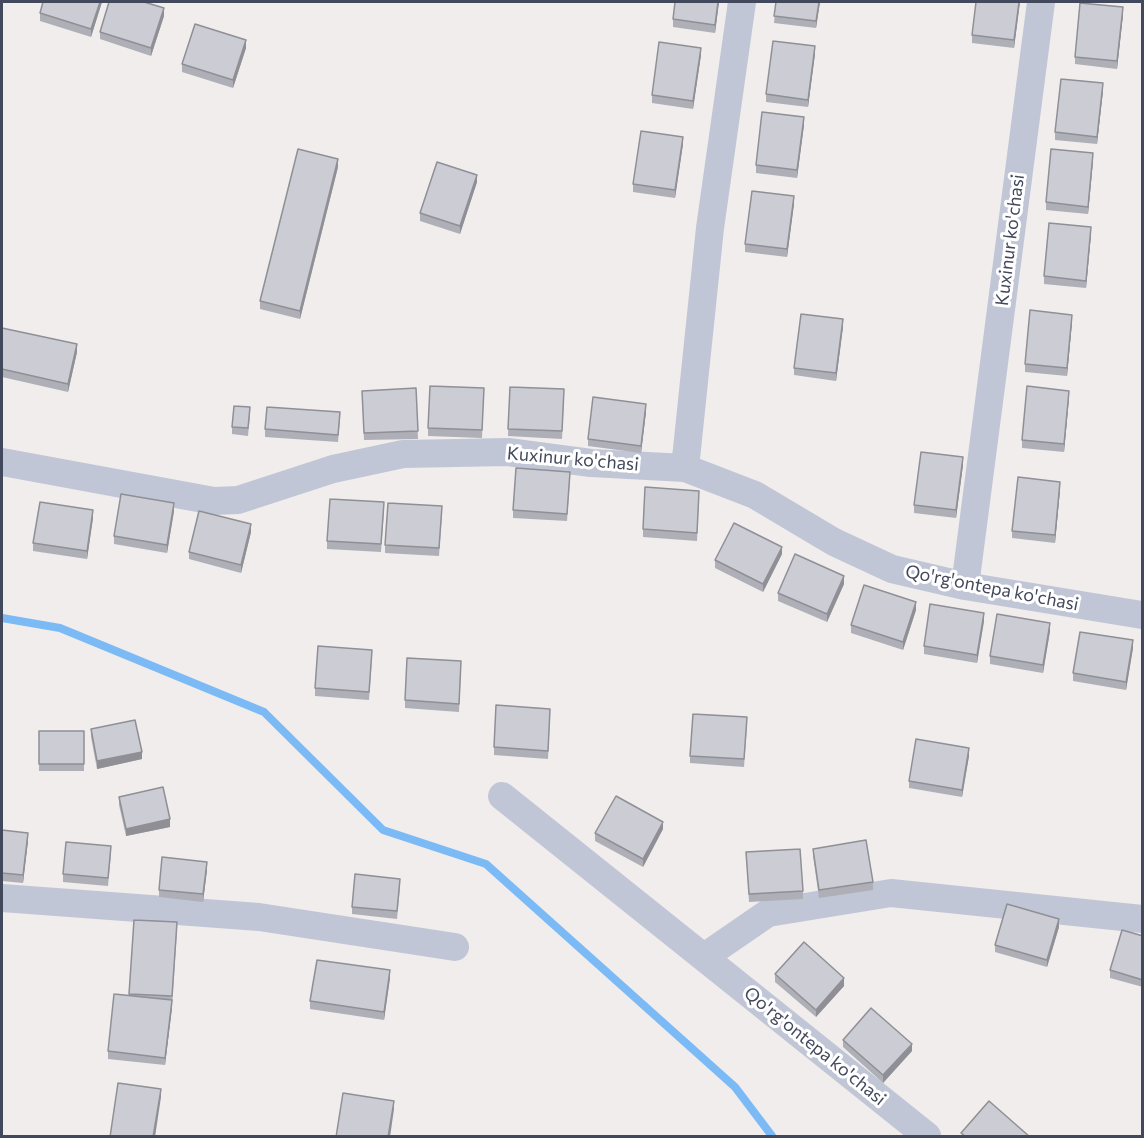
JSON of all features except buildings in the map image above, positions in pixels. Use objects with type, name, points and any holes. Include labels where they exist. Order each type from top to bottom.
[{"type":"street","points":[[685,468],[710,228],[742,2]]},
{"type":"street","name":"Kuxinur ko'chasi","points":[[965,586],[1041,2]]},
{"type":"street","name":"Kuxinur ko'chasi","points":[[2,462],[214,501],[238,500],[333,469],[403,454],[508,452],[591,463],[685,468]]},
{"type":"street","name":"Qo'rg'ontepa ko'chasi","points":[[685,468],[755,495],[834,542],[892,569],[965,586],[1143,615]]},
{"type":"street","name":"Qo'rg'ontepa ko'chasi","points":[[502,796],[927,1137]]},
{"type":"street","points":[[704,957],[768,913],[891,893],[1143,919]]},
{"type":"street","points":[[2,898],[259,917],[455,947]]},
{"type":"waterway","points":[[2,618],[60,628],[264,712],[383,830],[486,864],[735,1087],[772,1136]]}]
